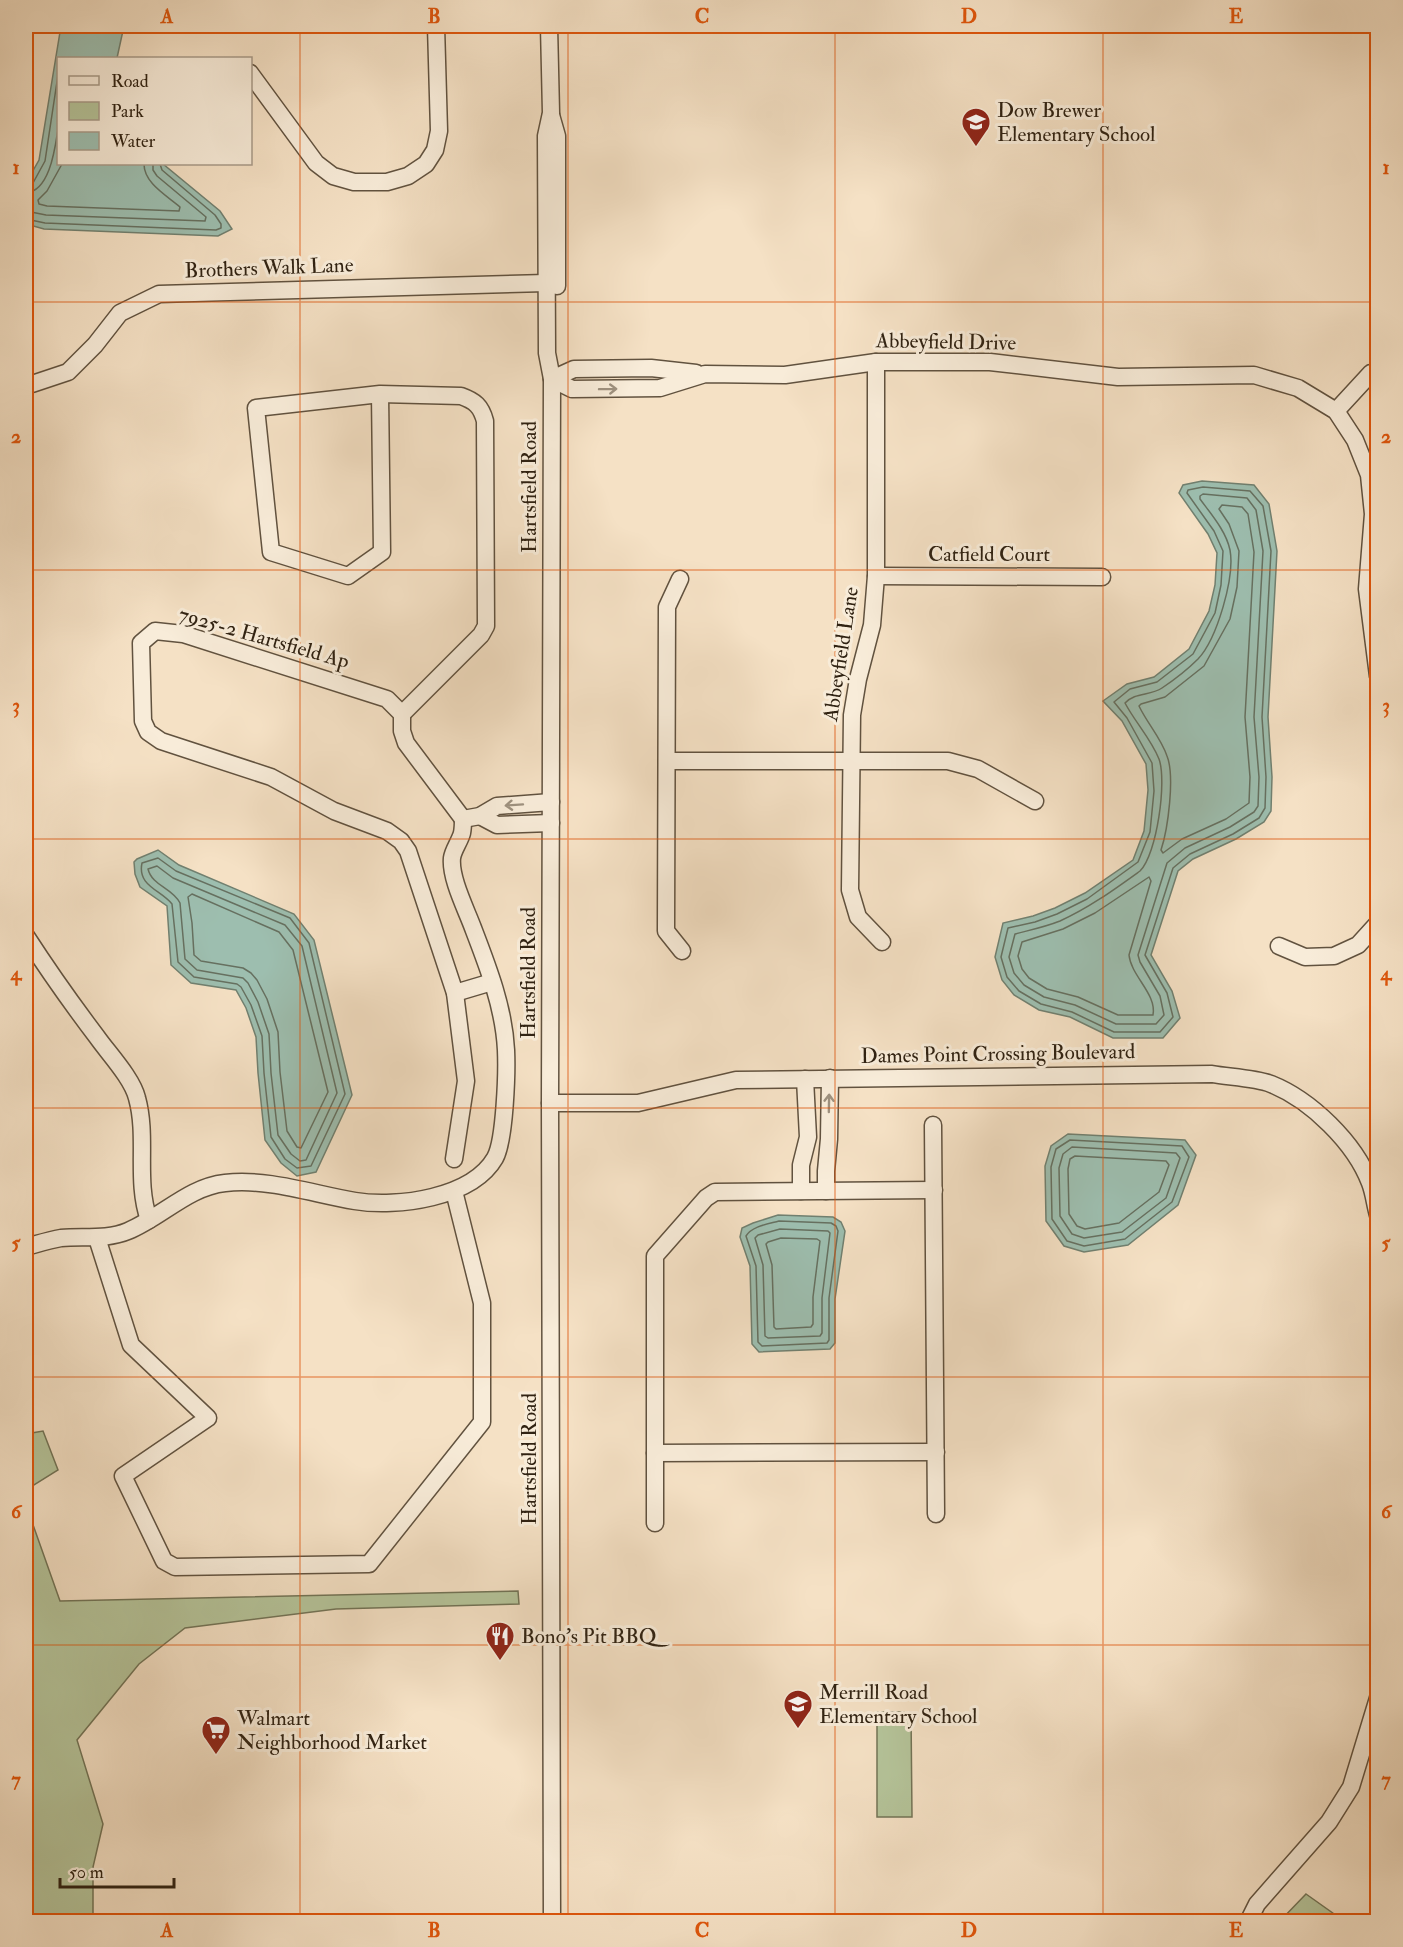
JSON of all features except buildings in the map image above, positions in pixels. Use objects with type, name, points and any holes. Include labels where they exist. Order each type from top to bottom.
[{"type":"street","points":[[252,76],[316,163],[333,176],[354,182],[387,182],[408,177],[426,164],[435,150],[439,131],[436,26]]},
{"type":"street","name":"Hartsfield Road","points":[[549,26],[551,113],[546,136],[546,283],[547,353],[552,379],[550,1103],[552,1922]]},
{"type":"street","points":[[551,113],[557,136],[557,355],[552,379]]},
{"type":"street","name":"Brothers Walk Lane","points":[[26,384],[68,372],[95,345],[120,313],[159,294],[546,283]]},
{"type":"street","name":"Abbeyfield Drive","points":[[552,379],[572,389],[660,388],[705,374],[785,375],[876,362],[990,362],[1118,377],[1254,375],[1298,388],[1336,411]]},
{"type":"street","name":"Abbeyfield Lane","points":[[876,362],[876,576],[872,625],[858,679],[852,715],[850,890],[858,917],[882,942]]},
{"type":"street","points":[[1371,373],[1336,411],[1355,440],[1369,475],[1373,514],[1367,589],[1377,676]]},
{"type":"street","points":[[380,394],[382,552],[348,576],[271,552],[256,408],[380,394],[460,396],[473,401],[482,409],[485,421],[486,626],[481,635],[402,714],[402,731],[406,743],[472,818],[496,825],[551,823]]},
{"type":"street","name":"Catfield Court","points":[[876,576],[1102,577]]},
{"type":"street","points":[[680,579],[667,607],[666,931],[682,951]]},
{"type":"street","name":"7925-2 Hartsfield Ap","points":[[402,714],[387,699],[183,634],[154,631],[141,643],[143,721],[148,732],[161,741],[272,777],[334,811],[387,831],[408,851],[455,993],[466,1081],[454,1159]]},
{"type":"street","points":[[667,761],[948,761],[978,769],[1035,801]]},
{"type":"street","points":[[26,1247],[60,1238],[97,1238],[127,1232],[195,1191],[224,1183],[256,1182],[358,1202],[391,1204],[454,1191],[481,1176],[496,1157],[503,1127],[506,1051],[502,1017],[492,982],[456,884],[452,858],[462,832],[472,818],[497,806],[551,802]]},
{"type":"street","points":[[1279,946],[1305,957],[1334,956],[1358,945],[1377,923]]},
{"type":"street","points":[[26,936],[61,990],[127,1078],[136,1094],[141,1113],[141,1173],[144,1204],[150,1220]]},
{"type":"street","points":[[455,993],[492,982]]},
{"type":"street","name":"Dames Point Crossing Boulevard","points":[[550,1103],[638,1103],[736,1080],[1212,1074],[1270,1084],[1306,1104],[1334,1128],[1374,1182],[1377,1215]]},
{"type":"street","points":[[826,1191],[830,1078]]},
{"type":"street","points":[[801,1191],[801,1166],[808,1137],[805,1079]]},
{"type":"street","points":[[933,1125],[936,1514]]},
{"type":"street","points":[[805,1147],[828,1148]]},
{"type":"street","points":[[655,1523],[655,1256],[706,1198],[715,1192],[934,1190]]},
{"type":"street","points":[[97,1238],[131,1345],[208,1418],[123,1476],[164,1561],[175,1567],[369,1564],[482,1422],[482,1303],[454,1191]]},
{"type":"street","points":[[655,1453],[936,1452]]},
{"type":"street","points":[[1248,1922],[1257,1904],[1329,1822],[1351,1787],[1377,1698]]},
{"type":"green space","points":[[43,1431],[58,1470],[26,1490],[26,1434]]},
{"type":"green space","points":[[26,1505],[60,1601],[518,1591],[519,1604],[336,1609],[185,1628],[139,1664],[77,1740],[103,1824],[93,1867],[93,1921],[26,1921]]},
{"type":"green space","points":[[877,1712],[911,1712],[912,1817],[877,1817]]},
{"type":"green space","points":[[1306,1894],[1344,1921],[1280,1921]]},
{"type":"water","points":[[61,26],[124,26],[117,57],[57,57],[57,165],[164,165],[220,211],[232,229],[218,236],[44,229],[26,224],[26,183],[39,160]]},
{"type":"water","points":[[1202,481],[1254,485],[1269,504],[1277,551],[1268,717],[1272,777],[1271,811],[1264,822],[1236,839],[1193,859],[1178,871],[1151,955],[1172,991],[1180,1018],[1163,1038],[1113,1038],[1070,1017],[1039,1010],[1014,995],[1002,980],[995,957],[1003,923],[1055,908],[1085,893],[1133,860],[1144,831],[1148,790],[1146,764],[1122,721],[1103,701],[1127,684],[1154,677],[1189,649],[1209,611],[1215,585],[1217,553],[1208,534],[1179,493],[1183,485]]},
{"type":"water","points":[[158,850],[179,865],[294,914],[314,940],[352,1095],[316,1172],[297,1176],[281,1163],[265,1140],[256,1037],[246,1008],[236,990],[191,983],[171,965],[167,906],[140,887],[135,874],[134,862]]},
{"type":"water","points":[[1068,1134],[1185,1140],[1196,1155],[1178,1205],[1128,1245],[1084,1252],[1064,1246],[1046,1221],[1045,1166],[1051,1146]]},
{"type":"water","points":[[778,1215],[833,1217],[841,1222],[845,1231],[835,1299],[835,1343],[830,1349],[759,1352],[752,1344],[750,1266],[740,1237],[742,1228]]},
{"type":"place","name":"Dow Brewer Elementary School","points":[[976,148]]},
{"type":"place","name":"Bono's Pit BBQ","points":[[500,1662]]},
{"type":"place","name":"Merrill Road Elementary School","points":[[798,1730]]},
{"type":"place","name":"Walmart Neighborhood Market","points":[[216,1756]]}]
